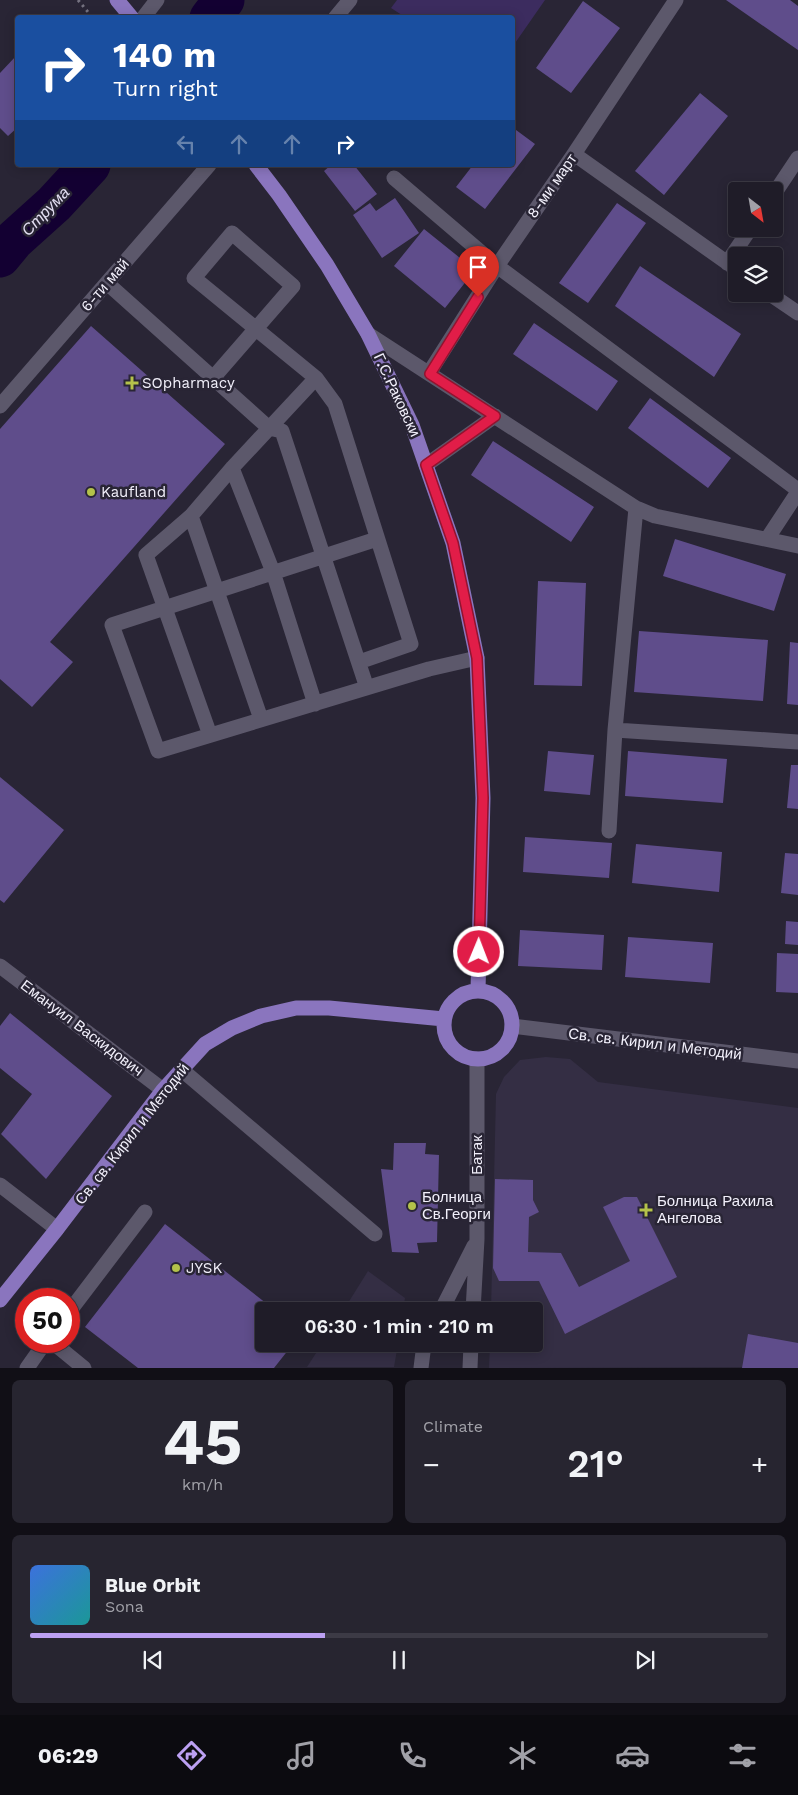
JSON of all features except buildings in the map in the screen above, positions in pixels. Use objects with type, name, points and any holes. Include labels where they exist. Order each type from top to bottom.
[{"type":"main road","points":[[116,0],[129,15]]},
{"type":"main road","name":"Г.С.Раковски","points":[[258,167],[327,265],[368,334],[412,426],[453,543],[477,658],[483,798],[478,990]]},
{"type":"main road","points":[[478,990],[491,992],[500,998],[508,1007],[512,1018],[512,1026],[509,1040],[502,1049],[493,1056],[471,1059],[460,1055],[451,1048],[445,1038],[443,1026],[450,1004],[458,996],[469,991],[478,990]]},
{"type":"main road","name":"Св. св. Кирил и Методий","points":[[0,1300],[57,1230],[163,1090],[205,1044],[232,1028],[261,1016],[296,1008],[329,1008],[444,1019]]},
{"type":"street","points":[[145,15],[157,0]]},
{"type":"street","points":[[338,15],[350,0]]},
{"type":"street","name":"8-ми март","points":[[430,374],[497,266],[676,0]]},
{"type":"street","points":[[574,154],[728,263]]},
{"type":"street","points":[[782,182],[798,158]]},
{"type":"street","name":"6-ти май","points":[[0,406],[208,167]]},
{"type":"street","points":[[394,178],[497,266],[798,491],[767,539]]},
{"type":"street","points":[[213,378],[256,329],[292,286],[232,233],[194,278],[256,329],[316,378],[335,404],[411,644],[359,662]]},
{"type":"street","points":[[107,283],[269,428],[282,431],[367,688]]},
{"type":"street","points":[[781,302],[798,314]]},
{"type":"street","name":"Г.С.Раковски","points":[[368,334],[636,508],[655,516],[798,546]]},
{"type":"street","points":[[210,735],[146,555],[192,516],[232,468],[316,378]]},
{"type":"street","points":[[426,465],[495,416]]},
{"type":"street","points":[[232,468],[273,572],[314,704]]},
{"type":"street","points":[[609,831],[615,730],[636,508]]},
{"type":"street","points":[[192,516],[261,719]]},
{"type":"street","points":[[377,538],[325,557],[273,572],[218,592],[112,625],[158,751],[429,669],[477,658]]},
{"type":"street","points":[[615,730],[798,742]]},
{"type":"street","name":"Емануил Васкидович","points":[[0,966],[163,1090]]},
{"type":"street","name":"Св. св. Кирил и Методий","points":[[512,1026],[798,1061]]},
{"type":"street","name":"Батак","points":[[474,1302],[477,1239],[477,1059]]},
{"type":"street","points":[[182,1070],[375,1234]]},
{"type":"street","points":[[0,1185],[57,1230]]},
{"type":"street","points":[[80,1297],[144,1212]]},
{"type":"street","points":[[446,1302],[477,1239]]},
{"type":"street","points":[[421,1368],[423,1352]]},
{"type":"street","points":[[470,1368],[471,1352]]},
{"type":"street","points":[[26,1368],[37,1353]]},
{"type":"street","points":[[66,1353],[84,1368]]},
{"type":"path","points":[[78,0],[90,15]]},
{"type":"shaded area","points":[[397,0],[545,0],[515,43],[515,15],[402,15],[391,8]]},
{"type":"shaded area","name":"Болница Рахила Ангелова","points":[[546,1057],[570,1059],[598,1082],[798,1108],[798,1367],[489,1368],[490,1352],[543,1352],[543,1302],[491,1302],[496,1094],[504,1077],[520,1060]]},
{"type":"shaded area","points":[[368,1271],[405,1298],[404,1302],[349,1302]]},
{"type":"shaded area","points":[[317,1352],[397,1352],[394,1367],[307,1367]]},
{"type":"waterway","name":"Струма","points":[[212,15],[224,0]]},
{"type":"waterway","name":"Струма","points":[[0,257],[14,240],[54,204],[88,167]]},
{"type":"place","name":"SOpharmacy","points":[[132,383]]},
{"type":"place","name":"Kaufland","points":[[91,492]]},
{"type":"place","name":"Болница Св.Георги","points":[[412,1206]]},
{"type":"place","name":"Болница Рахила Ангелова","points":[[646,1210]]},
{"type":"place","name":"JYSK","points":[[176,1268]]},
{"type":"route","points":[[478,297],[430,374],[495,416],[426,465],[453,543],[477,658],[483,798],[479,952]]}]
